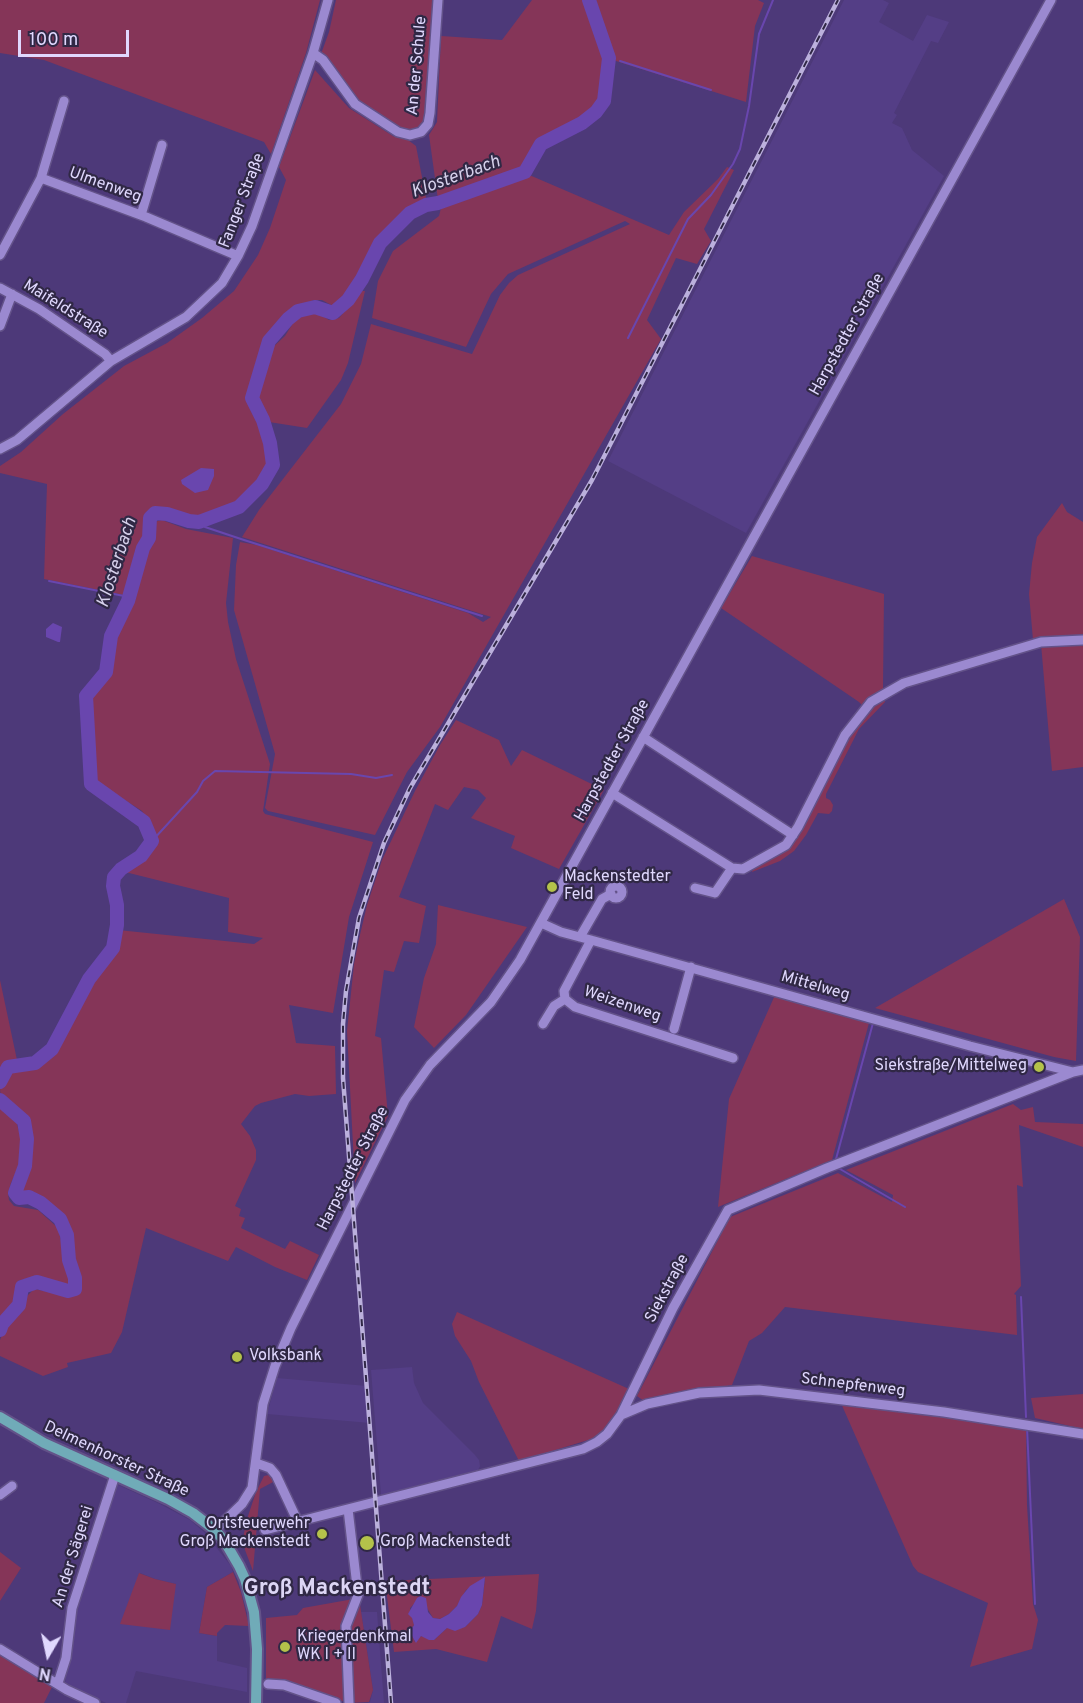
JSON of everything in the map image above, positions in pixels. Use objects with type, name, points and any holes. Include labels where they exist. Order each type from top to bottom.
[{"type":"main road","name":"Delmenhorster Straße","points":[[0,1417],[44,1443],[180,1505],[215,1530],[239,1566],[254,1612],[257,1649],[256,1703]]},
{"type":"street","name":"Fanger Straße","points":[[0,449],[25,434],[111,361],[165,330],[199,306],[222,283],[252,226],[313,53],[328,0]]},
{"type":"street","name":"An der Schule","points":[[313,53],[323,60],[355,104],[398,132],[410,135],[421,132],[428,124],[430,113],[438,0]]},
{"type":"street","name":"Harpstedter Straße","points":[[215,1530],[246,1498],[254,1482],[263,1404],[282,1347],[405,1100],[430,1065],[490,1002],[520,960],[1051,0]]},
{"type":"street","points":[[0,255],[40,178],[64,101]]},
{"type":"street","points":[[141,215],[162,145]]},
{"type":"street","name":"Ulmenweg","points":[[40,178],[141,215],[238,255]]},
{"type":"street","name":"Maifeldstraße","points":[[0,288],[39,309],[105,354],[111,361]]},
{"type":"street","points":[[0,326],[12,294]]},
{"type":"street","points":[[612,792],[732,868],[743,868],[786,845],[845,735],[871,702],[904,683],[1041,642],[1083,640]]},
{"type":"street","points":[[643,737],[793,835]]},
{"type":"street","points":[[694,888],[715,893],[732,868]]},
{"type":"street","points":[[580,937],[602,899],[610,894]]},
{"type":"street","name":"Mittelweg","points":[[541,923],[580,937],[970,1046],[1083,1075]]},
{"type":"street","name":"Weizenweg","points":[[591,940],[566,985],[565,999],[575,1007],[733,1058]]},
{"type":"street","points":[[674,1029],[691,968]]},
{"type":"street","points":[[543,1024],[554,1006],[565,999]]},
{"type":"street","name":"Siekstraße","points":[[265,1530],[583,1449],[602,1439],[621,1415],[673,1308],[729,1210],[827,1168],[1072,1072],[1083,1070]]},
{"type":"street","name":"Schnepfenweg","points":[[621,1415],[647,1404],[699,1393],[759,1390],[933,1411],[1083,1434]]},
{"type":"street","points":[[256,1463],[270,1468],[276,1475],[297,1522]]},
{"type":"street","name":"An der Sägerei","points":[[58,1683],[66,1658],[72,1608],[115,1475]]},
{"type":"street","points":[[0,1495],[12,1486]]},
{"type":"street","points":[[348,1509],[358,1595],[346,1626],[349,1703]]},
{"type":"street","points":[[0,1649],[94,1703]]},
{"type":"street","points":[[268,1684],[284,1685],[336,1703]]},
{"type":"shaded area","points":[[0,0],[320,0],[306,53],[271,154],[264,142],[44,60],[0,53]]},
{"type":"shaded area","points":[[336,0],[434,0],[426,117],[421,126],[409,132],[402,130],[356,100],[321,54],[329,32]]},
{"type":"shaded area","points":[[532,0],[585,0],[605,53],[603,94],[600,102],[591,113],[538,144],[524,170],[438,200],[429,135],[437,122],[441,36],[502,40]]},
{"type":"shaded area","points":[[592,0],[758,0],[764,3],[755,26],[746,102],[613,60],[611,45],[600,26]]},
{"type":"shaded area","points":[[844,0],[883,0],[889,3],[879,22],[913,41],[927,15],[949,22],[938,43],[931,41],[894,113],[897,115],[892,123],[902,128],[912,150],[944,176],[746,533],[608,461]]},
{"type":"shaded area","points":[[315,70],[349,108],[393,136],[408,140],[416,146],[426,198],[404,214],[376,244],[354,284],[333,306],[322,300],[304,304],[285,315],[277,328],[268,336],[256,369],[249,400],[249,407],[262,432],[269,469],[256,488],[236,506],[212,515],[188,518],[161,509],[146,512],[143,536],[124,595],[44,579],[47,484],[0,473],[0,466],[21,452],[63,414],[124,366],[167,343],[234,291],[258,255],[270,228],[286,180],[279,167]]},
{"type":"shaded area","points":[[727,167],[734,170],[704,229],[711,241],[697,264],[676,258],[647,320],[661,339],[440,727],[407,772],[375,835],[268,811],[265,808],[275,754],[234,610],[236,565],[240,542],[257,545],[468,613],[483,622],[491,617],[242,537],[259,510],[341,404],[361,364],[371,324],[472,354],[500,295],[518,275],[630,224],[625,221],[508,274],[491,294],[466,347],[372,318],[378,281],[393,251],[439,216],[442,204],[527,174],[669,235],[684,212]]},
{"type":"shaded area","points":[[362,291],[365,291],[348,363],[341,380],[307,428],[269,422],[258,397],[264,370],[273,347],[303,314],[315,311],[329,320],[339,318]]},
{"type":"shaded area","points":[[201,468],[214,469],[214,476],[208,490],[195,493],[182,484],[181,480]]},
{"type":"shaded area","points":[[1062,503],[1067,512],[1083,522],[1083,638],[1033,640],[1029,594],[1037,537]]},
{"type":"shaded area","points":[[162,520],[186,529],[233,538],[226,603],[228,622],[236,659],[270,764],[263,811],[265,814],[373,842],[349,917],[333,1013],[289,1005],[296,1043],[335,1046],[336,1094],[309,1096],[295,1094],[261,1103],[255,1106],[241,1124],[256,1150],[256,1160],[235,1206],[241,1209],[239,1216],[245,1218],[241,1228],[285,1249],[290,1241],[319,1255],[307,1280],[236,1247],[228,1261],[146,1228],[122,1332],[111,1353],[67,1363],[68,1367],[43,1376],[0,1356],[0,1340],[4,1330],[18,1315],[27,1296],[34,1289],[64,1295],[75,1294],[79,1287],[69,1229],[50,1206],[39,1197],[24,1196],[20,1191],[28,1170],[28,1142],[26,1122],[1,1099],[0,1089],[9,1070],[37,1066],[53,1051],[114,950],[118,930],[254,944],[263,938],[228,932],[229,898],[125,872],[144,859],[157,838],[142,811],[95,781],[88,696],[108,673],[116,635],[131,603],[154,522]]},
{"type":"shaded area","points":[[752,556],[884,594],[883,687],[885,702],[859,729],[826,794],[826,798],[833,805],[832,811],[829,814],[818,813],[794,851],[780,861],[752,872],[754,865],[787,847],[846,737],[866,709],[721,608]]},
{"type":"shaded area","points":[[53,623],[62,627],[60,642],[46,637],[46,629]]},
{"type":"shaded area","points":[[1083,642],[1083,767],[1052,771],[1041,644]]},
{"type":"shaded area","points":[[456,720],[499,740],[511,766],[522,750],[604,790],[559,869],[511,848],[515,836],[471,818],[486,798],[478,790],[464,787],[448,810],[435,804],[399,897],[426,906],[419,943],[404,941],[394,972],[384,970],[375,1036],[381,1038],[388,1116],[355,1183],[347,1031],[359,939],[367,905],[382,860],[415,791]]},
{"type":"shaded area","points":[[1064,899],[1080,937],[1076,1061],[875,1008]]},
{"type":"shaded area","points":[[438,905],[527,927],[466,1015],[434,1048],[414,1027],[424,978],[436,944]]},
{"type":"shaded area","points":[[0,980],[17,1060],[8,1062],[0,1070]]},
{"type":"shaded area","points":[[775,995],[869,1023],[832,1160],[718,1207],[729,1099]]},
{"type":"shaded area","points":[[0,1102],[16,1120],[21,1139],[22,1159],[11,1183],[8,1193],[9,1200],[14,1206],[38,1210],[58,1228],[71,1283],[68,1285],[45,1278],[18,1281],[13,1304],[0,1318]]},
{"type":"shaded area","points":[[1013,1104],[1021,1110],[1033,1107],[1035,1122],[1083,1124],[1083,1147],[1019,1125],[1023,1187],[1017,1185],[1021,1286],[1014,1294],[1016,1295],[1017,1335],[785,1307],[762,1333],[749,1341],[732,1385],[644,1401],[637,1396],[730,1217],[838,1173],[892,1202],[893,1195],[846,1170]]},
{"type":"shaded area","points":[[457,1312],[629,1389],[611,1425],[595,1438],[519,1461],[479,1382],[471,1361],[455,1336],[452,1324]]},
{"type":"shaded area","points":[[412,1367],[414,1383],[423,1403],[475,1455],[480,1466],[478,1470],[381,1495],[371,1370]]},
{"type":"shaded area","points":[[277,1378],[367,1386],[370,1423],[267,1414]]},
{"type":"shaded area","points":[[1083,1394],[1083,1429],[1035,1418],[1031,1398]]},
{"type":"shaded area","points":[[840,1401],[1026,1428],[1027,1505],[1033,1604],[1038,1620],[1032,1649],[970,1667],[988,1603],[918,1572],[913,1566]]},
{"type":"shaded area","points":[[269,1475],[275,1481],[260,1489],[253,1571],[243,1538],[256,1492],[264,1476]]},
{"type":"shaded area","points":[[116,1484],[160,1504],[190,1520],[204,1532],[231,1566],[233,1572],[207,1587],[199,1633],[217,1636],[217,1661],[247,1668],[247,1692],[136,1671],[126,1703],[106,1703],[65,1683],[76,1603]],"holes":[[[140,1573],[176,1584],[121,1623]]]},
{"type":"shaded area","points":[[0,1552],[21,1568],[0,1601]]},
{"type":"shaded area","points":[[233,1572],[241,1592],[249,1626],[225,1625],[217,1636],[199,1633],[207,1587]]},
{"type":"shaded area","points":[[139,1573],[176,1584],[170,1630],[120,1624]]},
{"type":"shaded area","points":[[539,1574],[532,1629],[501,1616],[487,1662],[436,1649],[394,1652],[385,1581]],"holes":[[[485,1578],[482,1605],[478,1614],[465,1627],[447,1628],[434,1640],[421,1636],[415,1642],[410,1630],[414,1625],[410,1608],[417,1601],[427,1608],[433,1618],[440,1619],[457,1606],[466,1590]]]},
{"type":"shaded area","points":[[485,1577],[482,1605],[478,1614],[465,1627],[455,1631],[447,1628],[434,1640],[421,1636],[416,1643],[409,1634],[414,1625],[408,1614],[417,1598],[420,1596],[426,1598],[428,1612],[433,1618],[440,1619],[457,1606],[470,1586]]},
{"type":"shaded area","points":[[359,1598],[373,1690],[369,1702],[348,1703],[281,1680],[266,1679],[266,1618],[297,1615],[303,1608]]},
{"type":"shaded area","points":[[361,1612],[377,1612],[384,1703],[367,1703],[370,1702],[373,1690]]},
{"type":"shaded area","points":[[0,1653],[53,1685],[44,1703],[0,1703]]},
{"type":"waterway","name":"Klosterbach","points":[[0,1082],[8,1067],[35,1063],[52,1049],[89,979],[113,948],[117,925],[114,877],[121,869],[141,856],[152,841],[144,822],[91,784],[86,696],[106,672],[111,636],[128,601],[143,548],[149,538],[150,518],[155,513],[199,522],[239,507],[262,484],[273,465],[270,443],[263,420],[252,398],[269,341],[288,319],[298,311],[315,307],[333,313],[348,300],[362,279],[380,243],[410,213],[426,205],[438,203],[525,172],[541,144],[582,123],[596,112],[604,101],[609,58],[589,0]]},
{"type":"waterway","points":[[628,338],[688,219],[711,195],[733,164],[740,149],[749,106],[759,34],[773,0]]},
{"type":"waterway","points":[[620,61],[711,90]]},
{"type":"waterway","points":[[199,522],[205,527],[244,540],[482,616]]},
{"type":"waterway","points":[[49,581],[129,597]]},
{"type":"waterway","points":[[152,841],[197,792],[203,781],[215,771],[351,774],[376,778],[392,775]]},
{"type":"waterway","points":[[836,1159],[873,1023]]},
{"type":"waterway","name":"Klosterbach","points":[[0,1100],[24,1121],[27,1139],[25,1166],[15,1193],[19,1198],[29,1197],[41,1203],[60,1219],[67,1235],[69,1260],[75,1278],[75,1289],[68,1291],[37,1282],[22,1287],[19,1305],[2,1324],[0,1330]]},
{"type":"waterway","points":[[840,1169],[905,1207]]},
{"type":"waterway","points":[[1021,1297],[1026,1417]]},
{"type":"waterway","points":[[1027,1427],[1035,1604]]},
{"type":"railway","points":[[391,1703],[343,1078],[343,1024],[346,991],[359,918],[384,843],[410,788],[592,480],[838,0]]},
{"type":"place","name":"Mackenstedter Feld","points":[[552,887]]},
{"type":"place","name":"Siekstraße/Mittelweg","points":[[1039,1067]]},
{"type":"place","name":"Volksbank","points":[[237,1357]]},
{"type":"place","name":"Ortsfeuerwehr Groß Mackenstedt","points":[[322,1534]]},
{"type":"place","name":"Groß Mackenstedt","points":[[367,1543]]},
{"type":"place","name":"Kriegerdenkmal WK I + II","points":[[285,1647]]},
{"type":"district","name":"Groß Mackenstedt","points":[[337,1590]]}]
